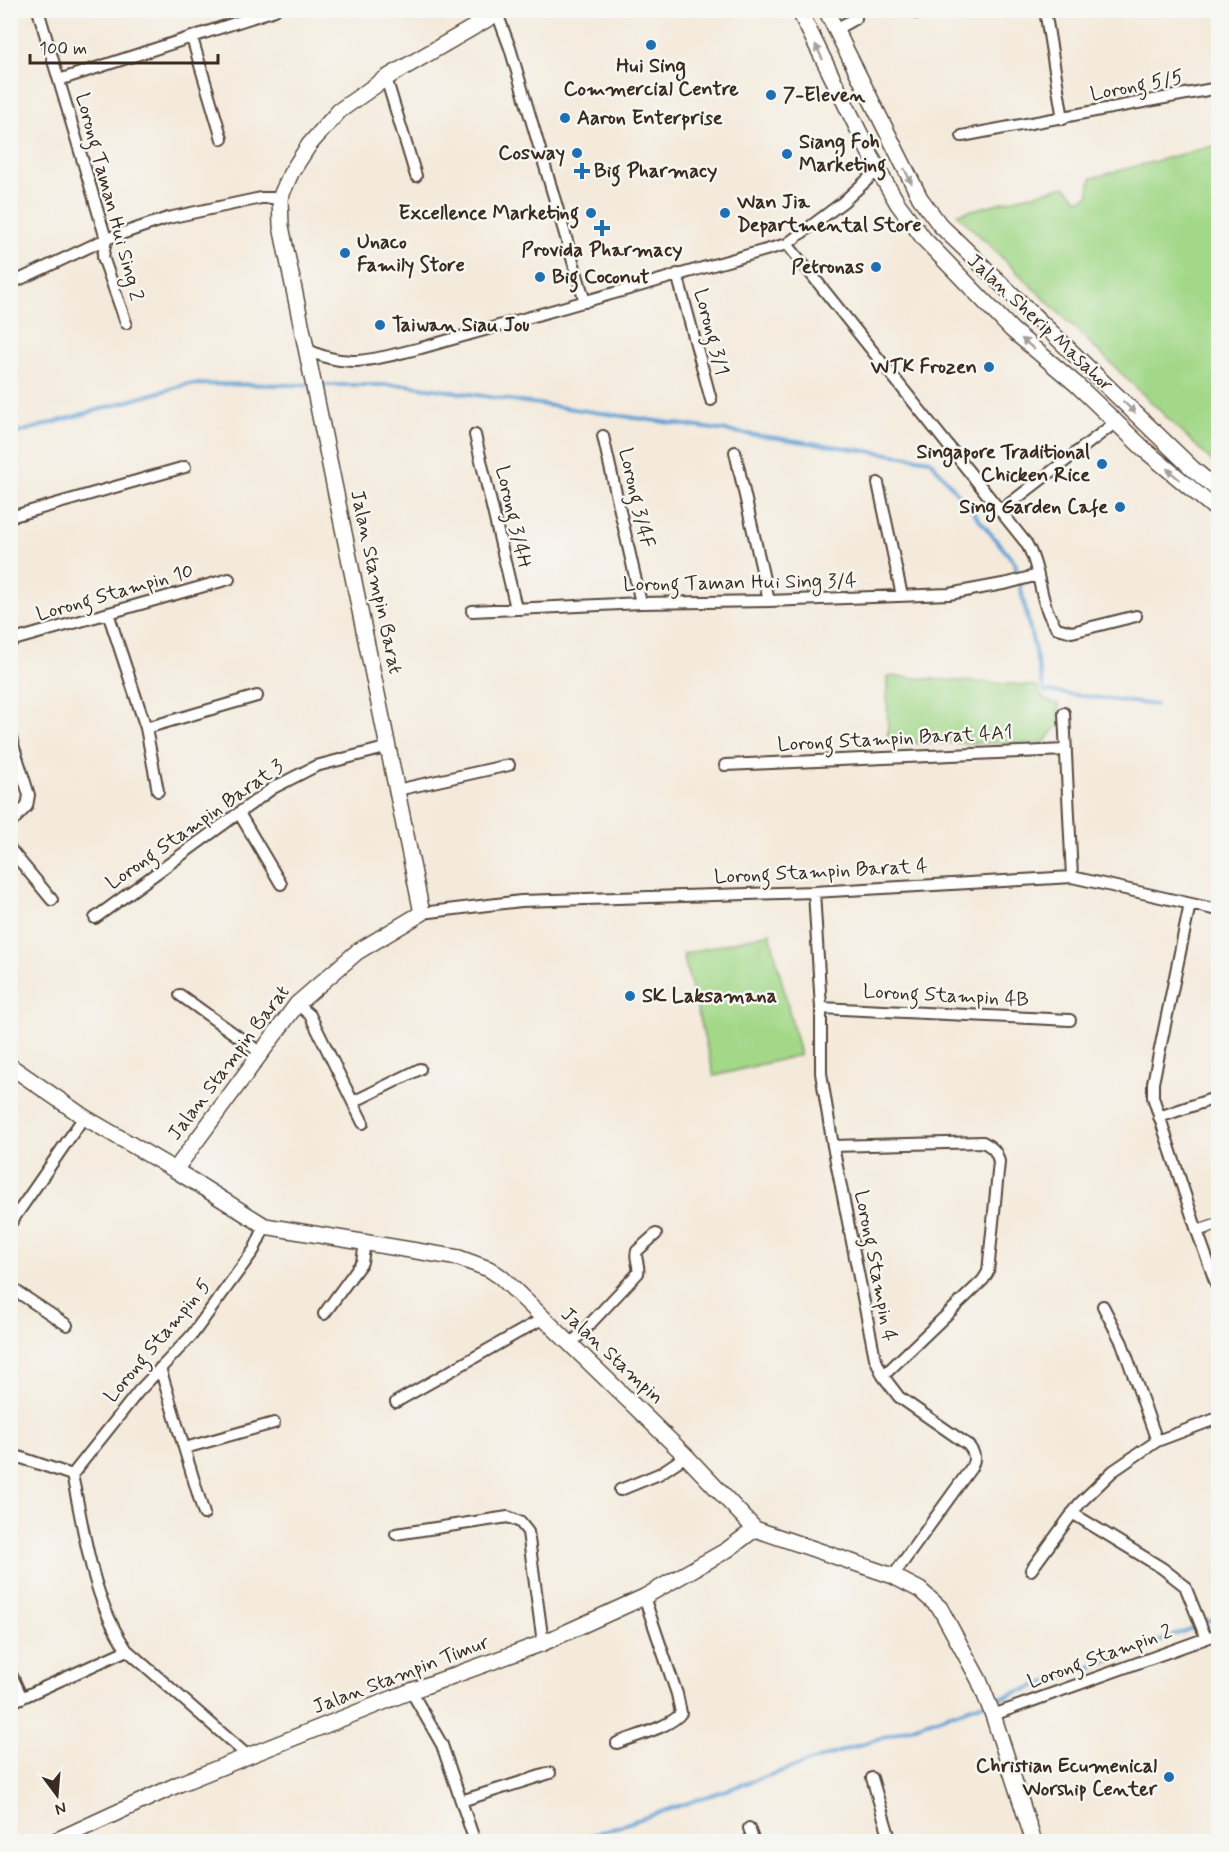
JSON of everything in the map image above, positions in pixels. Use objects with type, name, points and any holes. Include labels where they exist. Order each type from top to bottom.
[{"type":"street","name":"Lorong Taman Hui Sing 2","points":[[38,10],[106,239],[103,257],[126,324]]},
{"type":"street","points":[[59,80],[275,10]]},
{"type":"street","name":"Jalan Sherip Masahor","points":[[798,10],[878,170],[898,204],[924,239],[1012,330],[1076,384],[1146,451],[1218,511]]},
{"type":"street","name":"Jalan Sherip Masahor","points":[[826,10],[920,198],[940,225],[1193,469],[1218,490]]},
{"type":"street","points":[[836,29],[856,18],[856,10]]},
{"type":"street","points":[[917,13],[932,10]]},
{"type":"street","points":[[1045,10],[1063,119]]},
{"type":"street","points":[[500,12],[585,302]]},
{"type":"street","name":"Jalan Stampin Barat","points":[[175,1170],[297,1004],[357,951],[422,913],[281,226],[280,198],[291,173],[320,131],[339,111],[386,78],[500,12]]},
{"type":"street","points":[[192,38],[222,139]]},
{"type":"street","points":[[386,78],[416,176]]},
{"type":"street","name":"Lorong 5/5","points":[[962,136],[1063,119],[1218,88]]},
{"type":"street","points":[[306,349],[325,358],[349,363],[372,360],[786,244],[843,202],[878,170]]},
{"type":"street","points":[[10,284],[106,239],[168,218],[261,198],[280,198]]},
{"type":"street","points":[[786,244],[1026,543],[1033,555],[1035,575],[1049,616],[1057,628],[1072,632],[1136,616]]},
{"type":"street","name":"Lorong 3/1","points":[[677,274],[711,400]]},
{"type":"street","points":[[1000,511],[1116,422]]},
{"type":"street","name":"Lorong 3/4H","points":[[475,435],[516,608]]},
{"type":"street","name":"Lorong 3/4F","points":[[603,436],[641,603]]},
{"type":"street","points":[[735,452],[769,601]]},
{"type":"street","points":[[10,517],[185,467]]},
{"type":"street","points":[[878,483],[902,597]]},
{"type":"street","name":"Lorong Taman Hui Sing 3/4","points":[[472,610],[641,603],[902,597],[949,594],[1008,583],[1035,575]]},
{"type":"street","name":"Lorong Stampin 10","points":[[10,641],[229,579]]},
{"type":"street","points":[[108,613],[146,728],[158,791]]},
{"type":"street","points":[[146,728],[257,696]]},
{"type":"street","points":[[1064,713],[1072,877]]},
{"type":"street","points":[[10,735],[29,795],[27,806],[10,825]]},
{"type":"street","name":"Lorong Stampin Barat 3","points":[[94,918],[273,788],[316,766],[389,747]]},
{"type":"street","name":"Lorong Stampin Barat 4A1","points":[[725,765],[1066,750]]},
{"type":"street","points":[[397,790],[509,765]]},
{"type":"street","points":[[239,813],[280,884]]},
{"type":"street","points":[[10,849],[52,900]]},
{"type":"street","name":"Lorong Stampin Barat 4","points":[[422,913],[521,901],[814,892],[1072,877],[1218,910]]},
{"type":"street","name":"Lorong Stampin 4","points":[[814,892],[821,1008],[821,1073],[875,1358],[883,1376],[899,1397],[968,1445],[974,1456],[971,1468],[893,1576]]},
{"type":"street","points":[[1190,904],[1153,1083],[1153,1097],[1218,1288]]},
{"type":"street","points":[[180,995],[261,1053]]},
{"type":"street","points":[[297,1004],[310,1015],[363,1123]]},
{"type":"street","name":"Lorong Stampin 4B","points":[[821,1008],[1070,1020]]},
{"type":"street","name":"Jalan Stampin","points":[[10,1066],[84,1117],[265,1226],[475,1262],[489,1269],[501,1277],[542,1319],[571,1344],[686,1456],[755,1528],[893,1576],[920,1590],[940,1608],[979,1680],[1034,1842]]},
{"type":"street","points":[[353,1102],[420,1069]]},
{"type":"street","points":[[1159,1117],[1218,1097]]},
{"type":"street","points":[[10,1224],[84,1117]]},
{"type":"street","points":[[833,1146],[983,1142],[998,1155],[988,1272],[983,1280],[883,1376]]},
{"type":"street","points":[[1197,1231],[1218,1224]]},
{"type":"street","name":"Lorong Stampin 5","points":[[72,1475],[138,1392],[192,1335],[254,1250],[265,1226]]},
{"type":"street","points":[[571,1344],[638,1273],[636,1251],[656,1234]]},
{"type":"street","points":[[324,1314],[362,1262],[366,1243]]},
{"type":"street","points":[[10,1287],[67,1325]]},
{"type":"street","points":[[1103,1306],[1122,1343],[1157,1441]]},
{"type":"street","points":[[396,1402],[542,1319]]},
{"type":"street","points":[[160,1368],[204,1514]]},
{"type":"street","points":[[1031,1570],[1080,1503],[1113,1470],[1157,1441],[1218,1418]]},
{"type":"street","points":[[184,1448],[274,1423]]},
{"type":"street","points":[[10,1454],[72,1475],[93,1573],[113,1630],[127,1650],[249,1756]]},
{"type":"street","points":[[620,1490],[658,1474],[686,1456]]},
{"type":"street","points":[[1072,1513],[1185,1586],[1205,1633]]},
{"type":"street","points":[[396,1534],[507,1517],[520,1522],[528,1532],[543,1643]]},
{"type":"street","name":"Jalan Stampin Timur","points":[[53,1842],[179,1784],[411,1692],[543,1643],[644,1597],[727,1550],[755,1528]]},
{"type":"street","points":[[617,1743],[665,1724],[681,1713],[677,1694],[644,1597]]},
{"type":"street","name":"Lorong Stampin 2","points":[[991,1711],[1205,1633],[1218,1634]]},
{"type":"street","points":[[10,1703],[127,1650]]},
{"type":"street","points":[[10,1672],[21,1698]]},
{"type":"street","points":[[411,1692],[441,1745],[475,1842]]},
{"type":"street","points":[[461,1801],[550,1773]]},
{"type":"street","points":[[872,1778],[891,1842]]},
{"type":"street","points":[[749,1828],[754,1842]]},
{"type":"green space","points":[[1218,100],[1218,467],[957,214],[1065,186],[1079,200],[1088,196],[1091,178],[1217,145],[1211,102]]},
{"type":"green space","points":[[887,676],[1037,686],[1045,699],[1059,704],[1058,726],[1044,743],[888,743]]},
{"type":"green space","points":[[770,933],[800,1055],[714,1076],[683,954]]},
{"type":"waterway","points":[[10,435],[188,384],[309,385]]},
{"type":"waterway","points":[[316,385],[406,385],[930,460],[1015,563],[1044,691],[1156,705]]},
{"type":"waterway","points":[[991,1701],[1106,1662],[1218,1618]]},
{"type":"waterway","points":[[572,1842],[984,1703]]},
{"type":"place","name":"Hui Sing Commercial Centre","points":[[651,45]]},
{"type":"place","name":"7-Eleven","points":[[771,95]]},
{"type":"place","name":"Aaron Enterprise","points":[[565,118]]},
{"type":"place","name":"Cosway","points":[[577,153]]},
{"type":"place","name":"Siang Foh Marketing","points":[[787,154]]},
{"type":"place","name":"Big Pharmacy","points":[[582,171]]},
{"type":"place","name":"Excellence Marketing","points":[[591,213]]},
{"type":"place","name":"Wan Jia Departmental Store","points":[[725,213]]},
{"type":"place","name":"Provida Pharmacy","points":[[602,228]]},
{"type":"place","name":"Unaco Family Store","points":[[345,253]]},
{"type":"place","name":"Petronas","points":[[876,267]]},
{"type":"place","name":"Big Coconut","points":[[540,277]]},
{"type":"place","name":"Taiwan Siau Jou","points":[[380,325]]},
{"type":"place","name":"WTK Frozen","points":[[989,367]]},
{"type":"place","name":"Singapore Traditional Chicken Rice","points":[[1102,464]]},
{"type":"place","name":"Sing Garden Cafe","points":[[1120,507]]},
{"type":"place","name":"SK Laksamana","points":[[630,996]]},
{"type":"place","name":"Christian Ecumenical Worship Center","points":[[1169,1777]]}]
